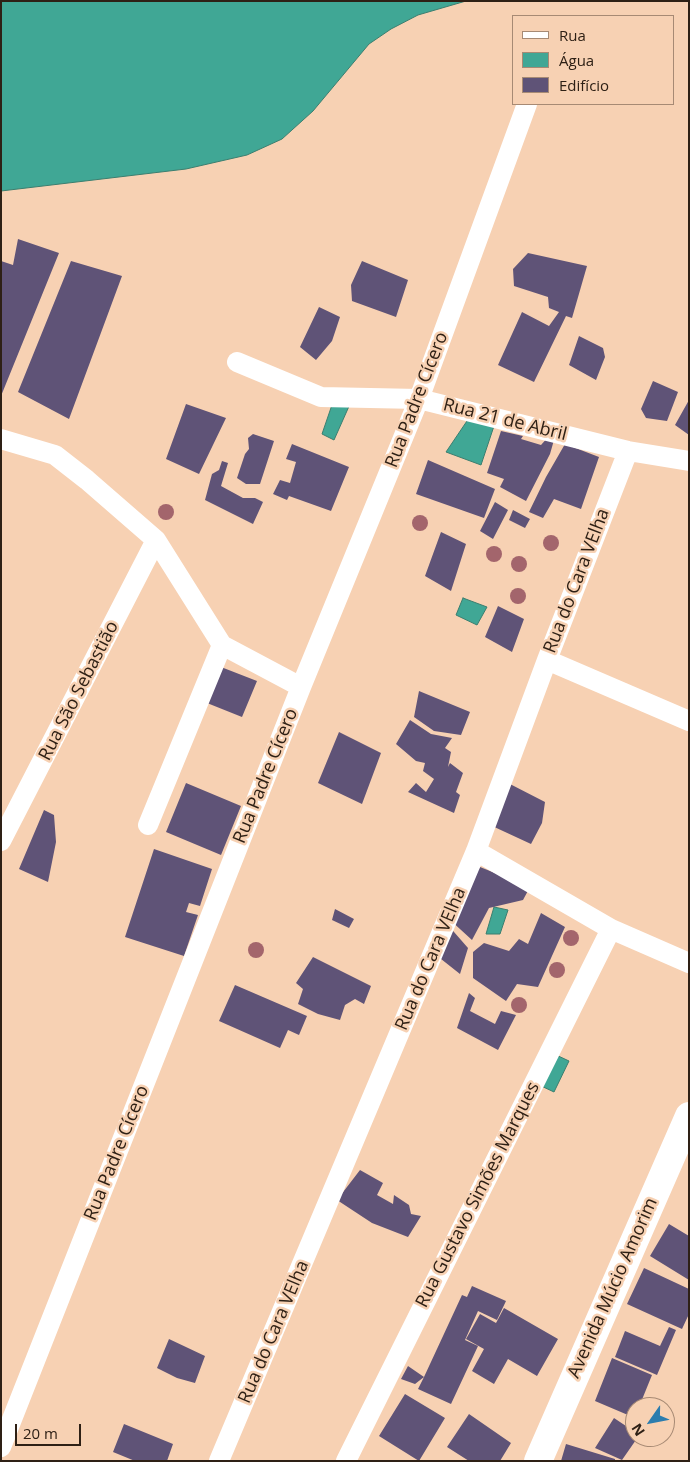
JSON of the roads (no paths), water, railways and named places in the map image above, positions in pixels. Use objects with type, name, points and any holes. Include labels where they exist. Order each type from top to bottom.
[{"type":"street","name":"Rua Padre Cícero","points":[[1,1447],[301,687],[420,398],[527,105]]},
{"type":"street","name":"Rua 21 de Abril","points":[[237,362],[320,397],[420,398],[628,451],[689,461]]},
{"type":"street","points":[[1,439],[55,455],[156,540],[222,645],[301,687]]},
{"type":"street","name":"Rua do Cara VElha","points":[[220,1461],[476,851],[628,451]]},
{"type":"street","name":"Rua São Sebastião","points":[[1,841],[156,540]]},
{"type":"street","points":[[148,826],[222,645]]},
{"type":"street","points":[[547,660],[689,721]]},
{"type":"street","points":[[476,851],[611,929],[689,963]]},
{"type":"street","name":"Rua Gustavo Simões Marques","points":[[346,1461],[611,929]]},
{"type":"street","name":"Avenida Múcio Amorim","points":[[538,1461],[689,1116]]},
{"type":"water","points":[[1,1],[466,1],[418,15],[391,29],[369,44],[313,111],[282,139],[247,155],[186,169],[1,191]]},
{"type":"water","points":[[334,399],[350,404],[334,440],[322,434]]},
{"type":"water","points":[[469,418],[494,426],[481,465],[446,452]]},
{"type":"water","points":[[463,598],[487,607],[477,625],[456,615]]},
{"type":"water","points":[[494,907],[508,910],[500,934],[486,934]]},
{"type":"water","points":[[554,1054],[569,1061],[554,1092],[537,1084]]}]
